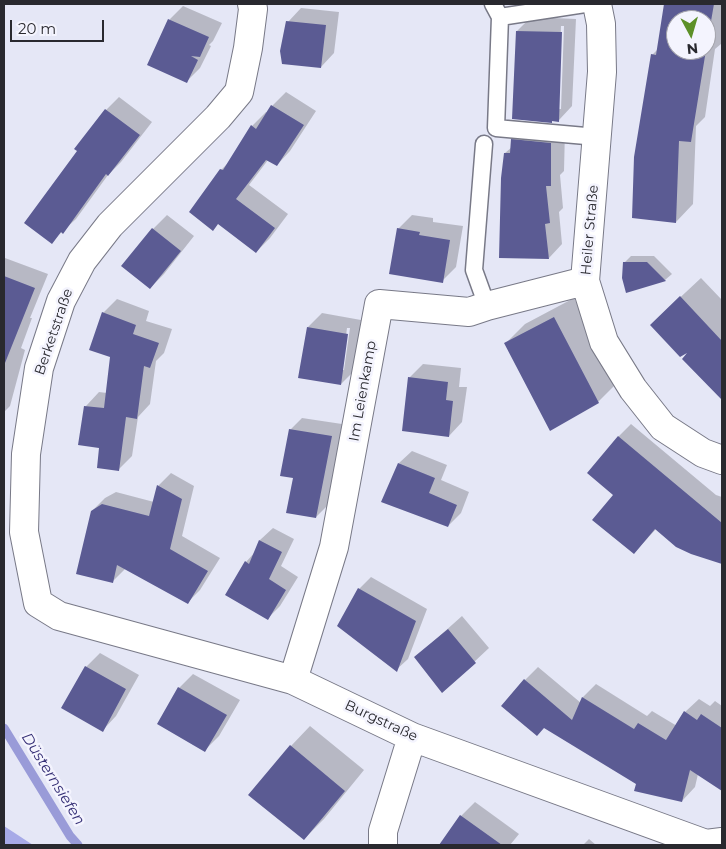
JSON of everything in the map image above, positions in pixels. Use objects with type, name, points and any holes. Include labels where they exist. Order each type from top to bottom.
[{"type":"street","name":"Berketstraße","points":[[38,603],[24,532],[26,454],[39,368],[61,301],[82,261],[110,225],[218,117],[239,92],[248,48],[252,4]]},
{"type":"street","name":"Heiler Straße","points":[[597,4],[601,24],[602,72],[585,281],[604,342],[633,389],[663,427],[703,453],[722,460]]},
{"type":"street","name":"Im Leienkamp","points":[[293,680],[334,547],[379,304],[469,312],[585,281]]},
{"type":"street","name":"Burgstraße","points":[[38,603],[59,616],[293,680],[412,737],[706,844],[722,842]]},
{"type":"street","points":[[383,845],[383,831],[412,737]]},
{"type":"lane","points":[[585,4],[496,10],[496,128],[597,137]]},
{"type":"lane","points":[[484,144],[474,270],[487,306]]},
{"type":"shaded area","points":[[4,826],[33,845],[4,845]]},
{"type":"building","points":[[664,4],[714,4],[713,10],[666,10],[666,60],[705,60],[691,142],[679,141],[676,223],[632,218],[634,157],[651,54],[656,55]]},
{"type":"building","points":[[168,19],[209,37],[200,57],[191,56],[198,60],[187,83],[147,65]]},
{"type":"building","points":[[286,21],[326,25],[321,68],[282,64],[280,51]]},
{"type":"building","points":[[516,31],[562,32],[559,122],[512,119]]},
{"type":"building","points":[[271,105],[304,125],[277,166],[266,160],[236,199],[275,228],[256,253],[218,224],[213,231],[189,212],[220,169],[223,170],[251,125],[256,129]]},
{"type":"building","points":[[105,109],[140,135],[108,176],[106,174],[63,234],[61,232],[52,244],[24,223],[77,151],[74,149]]},
{"type":"building","points":[[511,139],[551,143],[551,186],[546,186],[550,223],[545,224],[549,259],[499,258],[501,178],[504,153],[510,153]]},
{"type":"building","points":[[152,228],[181,251],[150,289],[121,266]]},
{"type":"building","points":[[397,228],[420,232],[419,235],[450,240],[443,283],[389,274]]},
{"type":"building","points":[[623,262],[647,262],[666,281],[626,293],[622,278]]},
{"type":"building","points":[[4,276],[35,288],[5,363],[4,362]]},
{"type":"building","points":[[680,296],[722,341],[722,400],[682,359],[687,353],[680,357],[650,325]]},
{"type":"building","points":[[102,312],[136,325],[133,334],[159,343],[150,368],[144,366],[137,419],[126,417],[119,471],[97,468],[99,448],[78,445],[84,406],[104,408],[110,357],[89,350]]},
{"type":"building","points":[[554,317],[599,403],[550,431],[504,343]]},
{"type":"building","points":[[307,327],[348,334],[341,385],[298,378]]},
{"type":"building","points":[[408,377],[448,382],[446,400],[453,401],[449,437],[402,431]]},
{"type":"building","points":[[289,429],[332,436],[316,518],[286,513],[293,478],[280,476]]},
{"type":"building","points":[[618,436],[722,523],[722,564],[676,547],[655,529],[634,554],[592,520],[613,495],[587,473]]},
{"type":"building","points":[[398,463],[435,478],[429,493],[457,505],[448,527],[381,502]]},
{"type":"building","points":[[157,485],[182,499],[170,549],[208,571],[188,604],[117,565],[113,583],[76,574],[91,511],[102,504],[149,516]]},
{"type":"building","points":[[259,540],[282,552],[269,579],[286,590],[268,620],[225,595],[245,561],[249,564]]},
{"type":"building","points":[[358,588],[416,621],[397,672],[337,626]]},
{"type":"building","points":[[448,629],[476,663],[442,693],[414,657]]},
{"type":"building","points":[[85,666],[126,689],[103,732],[61,708]]},
{"type":"building","points":[[524,679],[572,720],[582,697],[634,729],[638,723],[666,740],[684,711],[697,720],[701,714],[722,728],[722,791],[690,770],[682,802],[634,791],[636,784],[544,728],[537,736],[501,706]]},
{"type":"building","points":[[178,687],[227,715],[205,752],[157,724]]},
{"type":"building","points":[[290,745],[345,791],[304,840],[248,795]]},
{"type":"building","points":[[460,815],[502,845],[439,845]]},
{"type":"waterway","name":"Düsternsiefen","points":[[4,728],[70,836],[78,845]]}]
